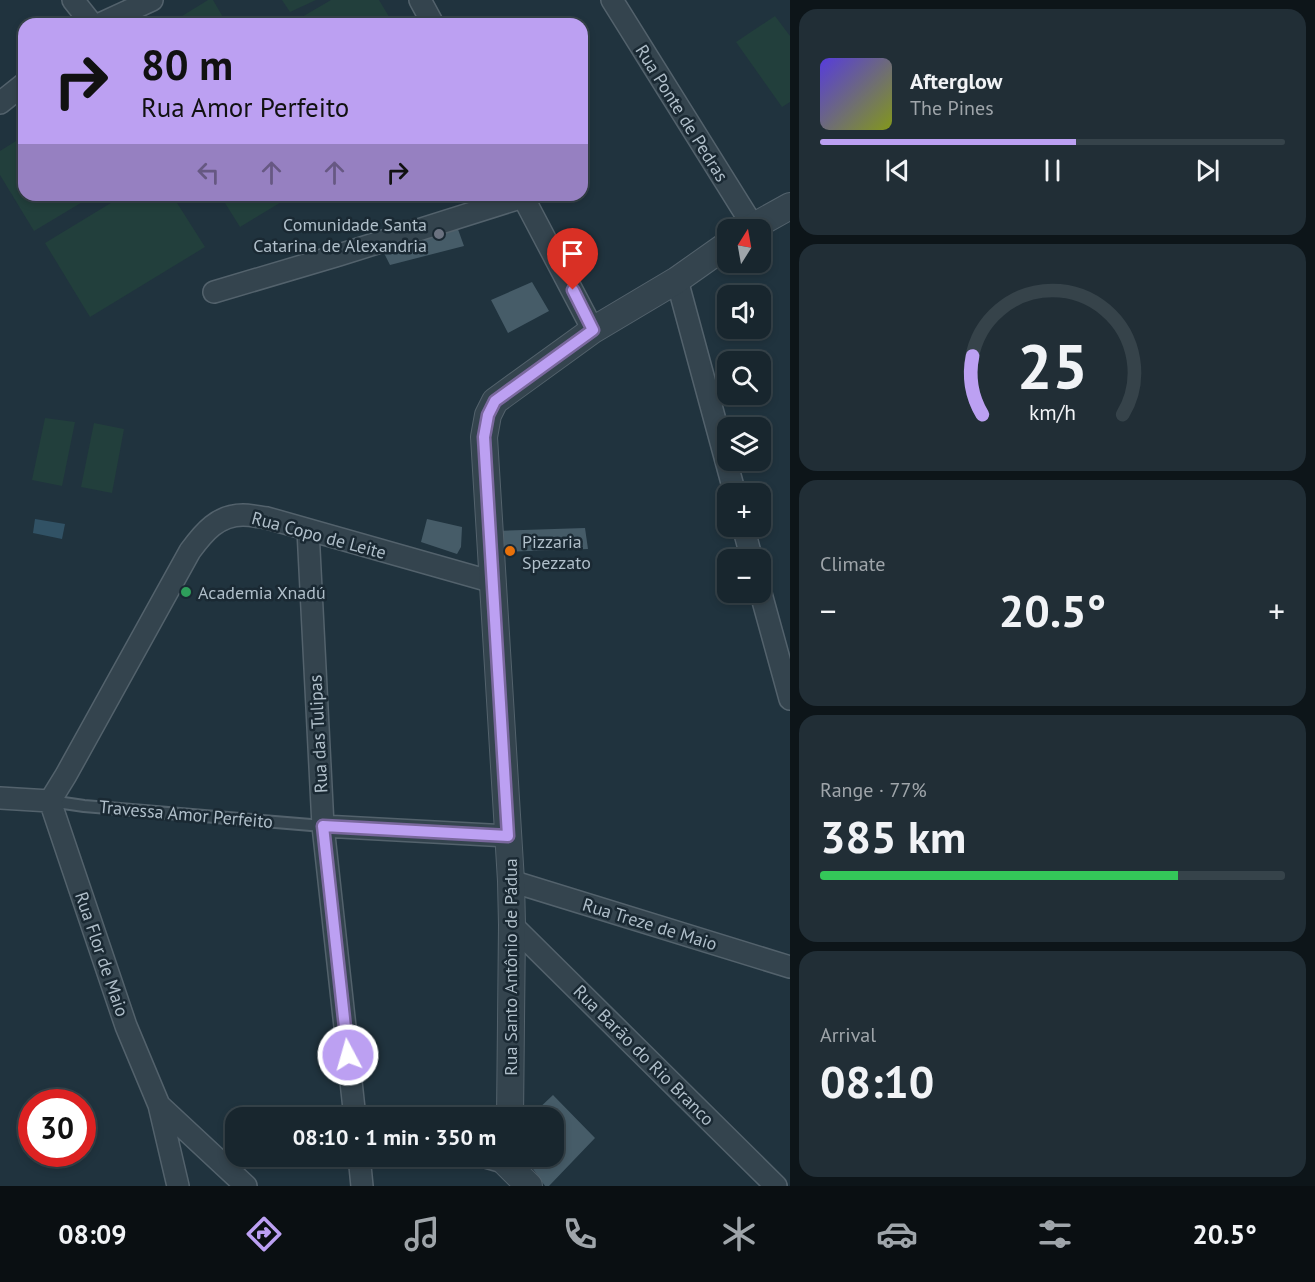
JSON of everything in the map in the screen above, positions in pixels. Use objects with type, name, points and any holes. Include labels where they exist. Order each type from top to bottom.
[{"type":"street","points":[[73,0],[87,18]]},
{"type":"street","points":[[113,18],[152,0]]},
{"type":"street","points":[[420,0],[430,18]]},
{"type":"street","name":"Rua Ponte de Pedras","points":[[612,0],[745,219]]},
{"type":"street","points":[[0,103],[18,89]]},
{"type":"street","points":[[214,292],[507,201]]},
{"type":"street","points":[[526,201],[593,330]]},
{"type":"street","points":[[766,219],[790,206]]},
{"type":"street","name":"Rua Santo Antônio de Pádua","points":[[510,1107],[511,881],[484,437],[488,415],[495,401],[593,330],[677,280],[717,252]]},
{"type":"street","points":[[677,280],[732,483]]},
{"type":"street","name":"Rua Copo de Leite","points":[[50,801],[190,551],[204,532],[220,519],[242,515],[267,518],[493,582]]},
{"type":"street","name":"Rua das Tulipas","points":[[308,530],[323,826],[354,1107]]},
{"type":"street","points":[[764,603],[790,699]]},
{"type":"street","points":[[0,798],[50,801]]},
{"type":"street","name":"Rua Flor de Maio","points":[[50,801],[126,1026],[159,1105],[178,1186]]},
{"type":"street","points":[[323,826],[508,836]]},
{"type":"street","name":"Rua Treze de Maio","points":[[511,881],[790,967]]},
{"type":"street","name":"Rua Barão do Rio Branco","points":[[512,925],[776,1186]]},
{"type":"street","name":"Rua Flor de Maio","points":[[159,1105],[246,1186]]},
{"type":"street","points":[[360,1167],[362,1186]]},
{"type":"street","points":[[507,1167],[529,1186]]},
{"type":"lane","name":"Travessa Amor Perfeito","points":[[50,801],[84,806],[323,826]]},
{"type":"green space","points":[[208,0],[213,0],[224,18],[179,18]]},
{"type":"green space","points":[[282,0],[316,0],[290,12]]},
{"type":"green space","points":[[331,0],[379,0],[390,18],[300,18]]},
{"type":"green space","points":[[775,16],[790,36],[790,102],[782,107],[736,42]]},
{"type":"green space","points":[[18,140],[18,201],[84,201],[34,231],[0,175],[0,151]]},
{"type":"green space","points":[[114,201],[176,201],[205,247],[90,317],[45,243]]},
{"type":"green space","points":[[224,201],[283,201],[240,227]]},
{"type":"green space","points":[[45,418],[75,422],[62,486],[32,480]]},
{"type":"green space","points":[[94,423],[124,429],[112,493],[81,487]]},
{"type":"water","points":[[35,519],[65,524],[62,539],[33,533]]},
{"type":"building","name":"Comunidade Santa Catarina de Alexandria","points":[[455,221],[464,246],[390,265],[381,247]]},
{"type":"building","points":[[532,282],[549,311],[508,333],[491,300]]},
{"type":"building","points":[[427,519],[462,527],[461,547],[457,554],[421,542]]},
{"type":"building","points":[[585,528],[588,549],[497,552],[496,531]]},
{"type":"building","points":[[553,1095],[595,1138],[549,1186],[545,1186],[533,1167],[564,1167],[564,1107],[540,1107]]},
{"type":"place","name":"Comunidade Santa Catarina de Alexandria","points":[[439,234]]},
{"type":"place","name":"Pizzaria Spezzato","points":[[510,551]]},
{"type":"place","name":"Academia Xnadú","points":[[186,592]]},
{"type":"route","points":[[348,1055],[323,826],[508,836],[484,437],[488,415],[495,401],[593,330],[573,290]]}]
